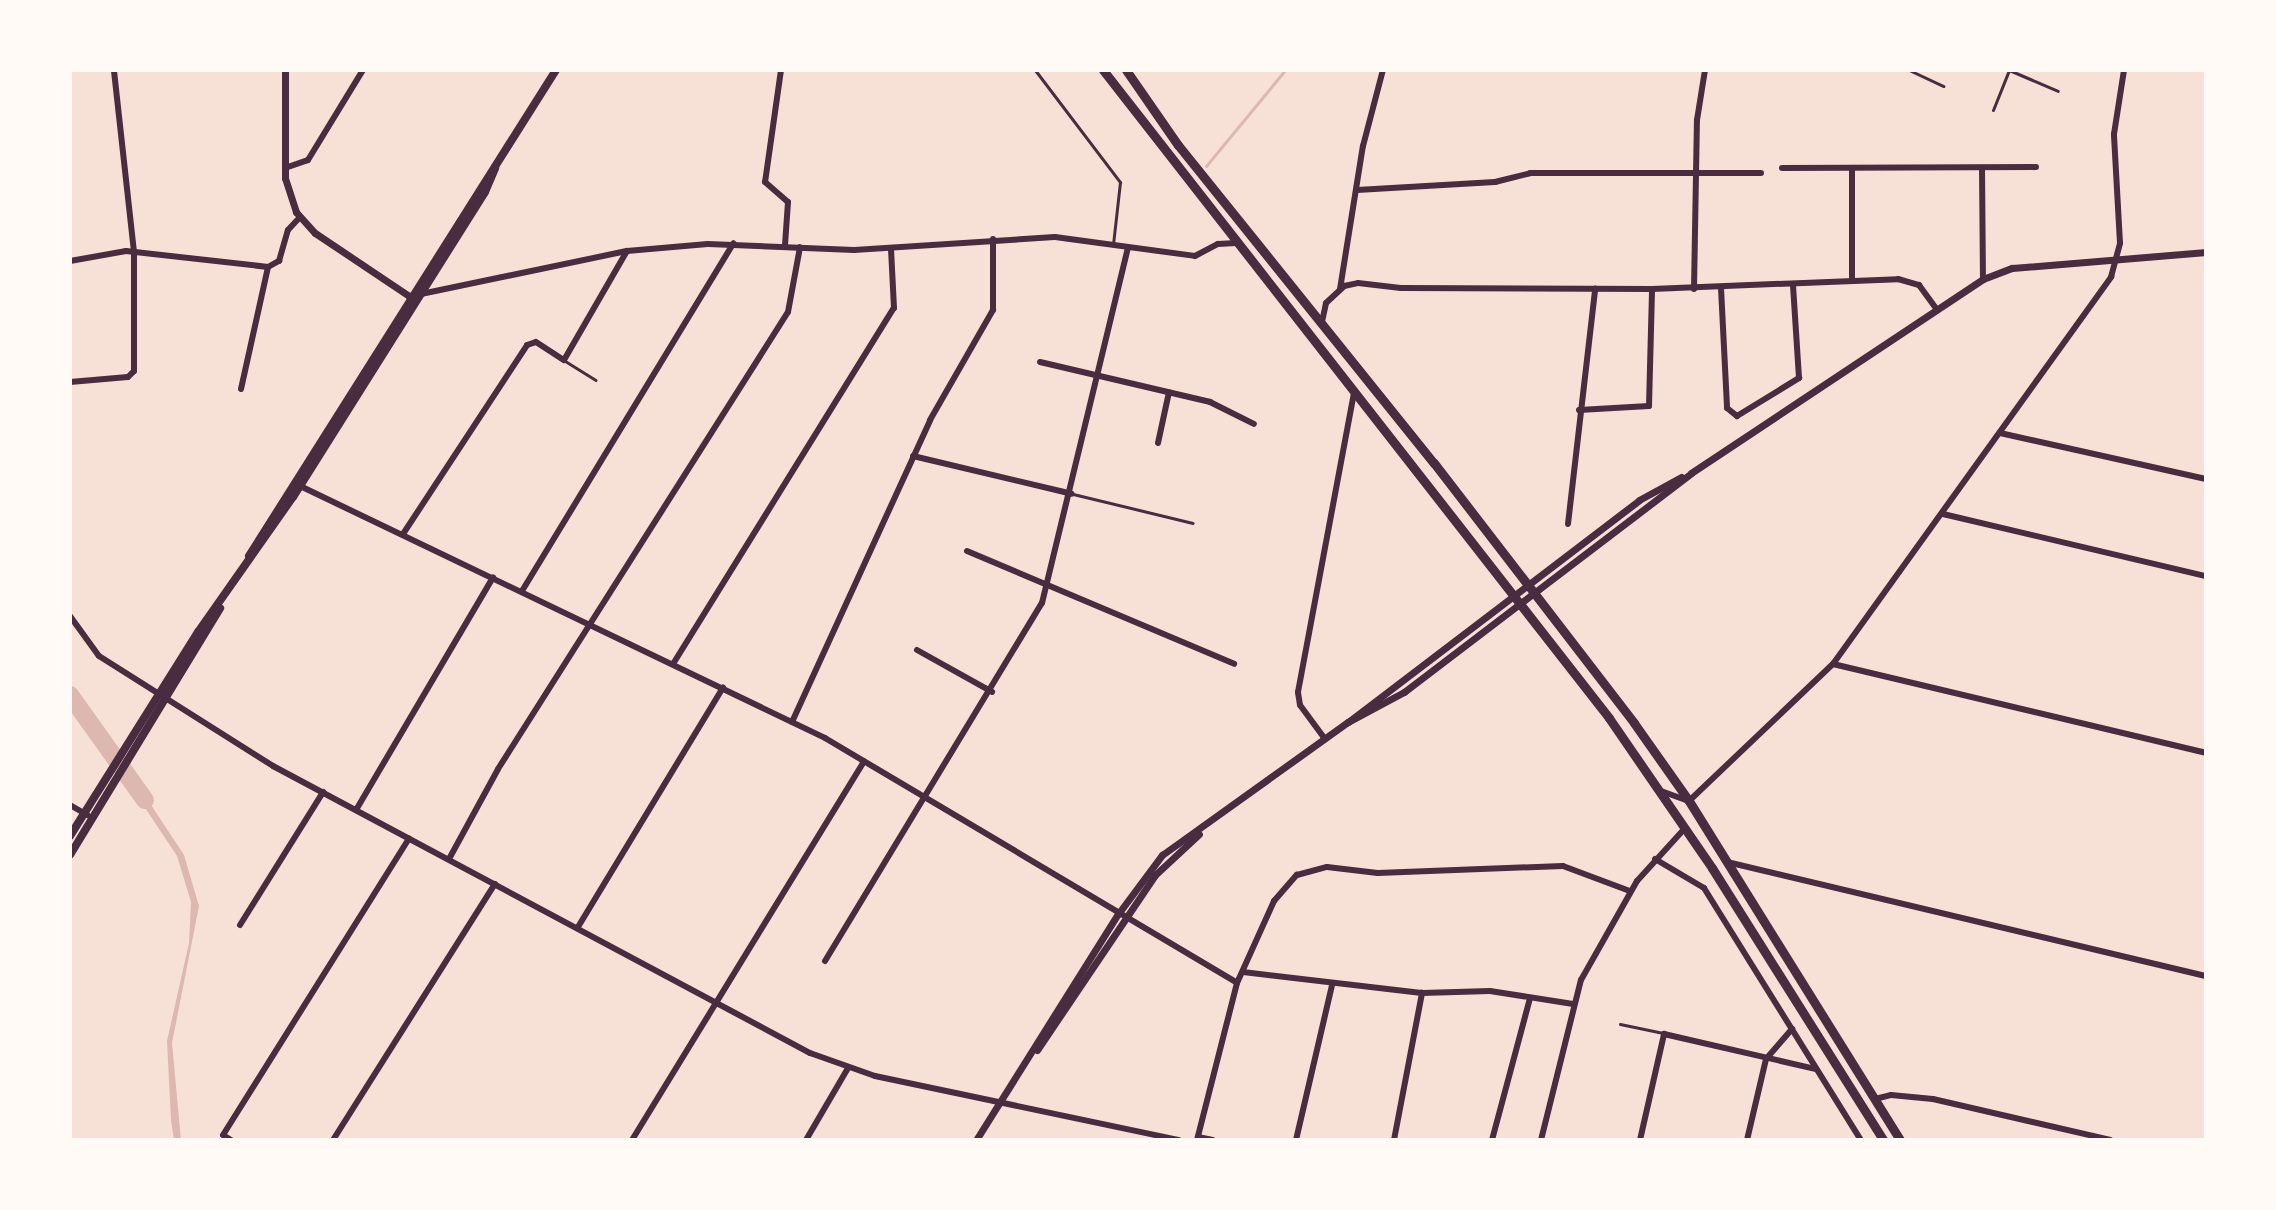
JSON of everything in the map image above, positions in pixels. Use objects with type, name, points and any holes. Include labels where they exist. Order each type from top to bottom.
[{"type":"main road","points":[[70,855],[88,816],[246,565],[409,296],[556,70]]},
{"type":"main road","points":[[1103,70],[1373,410],[1658,789],[1883,1140]]},
{"type":"main road","points":[[1126,70],[1178,145],[1536,593],[1689,801],[1900,1140]]},
{"type":"main road","points":[[296,484],[421,294],[485,192],[495,168]]},
{"type":"main road","points":[[70,836],[88,816]]},
{"type":"street","points":[[70,382],[133,373],[134,252],[114,70]]},
{"type":"street","points":[[285,70],[287,192],[299,218],[409,296],[627,251],[734,243],[891,248],[1055,237],[1195,256],[1218,244],[1239,244]]},
{"type":"street","points":[[285,168],[308,160],[363,70]]},
{"type":"street","points":[[781,70],[765,182],[789,206],[785,245]]},
{"type":"street","points":[[1340,289],[1383,70]]},
{"type":"street","points":[[1694,289],[1697,173],[1705,70]]},
{"type":"street","points":[[1658,789],[1689,801],[1833,664],[1943,514],[2118,260],[2114,134],[2124,70]]},
{"type":"street","points":[[1782,168],[2036,167]]},
{"type":"street","points":[[1852,168],[1852,280]]},
{"type":"street","points":[[1982,168],[1983,279]]},
{"type":"street","points":[[1357,190],[1495,182],[1530,173],[1761,173]]},
{"type":"street","points":[[70,261],[134,252],[268,267],[279,261],[288,230],[299,218]]},
{"type":"street","points":[[1218,244],[1219,218]]},
{"type":"street","points":[[792,722],[913,456],[995,305],[993,239]]},
{"type":"street","points":[[522,591],[734,243]]},
{"type":"street","points":[[449,859],[498,769],[788,312],[800,247]]},
{"type":"street","points":[[825,961],[992,692],[1049,586],[1128,247]]},
{"type":"street","points":[[673,664],[894,308],[891,248]]},
{"type":"street","points":[[403,534],[527,345],[536,342],[564,360],[624,264],[627,251]]},
{"type":"street","points":[[1348,722],[1404,692],[1691,473],[1983,279],[2012,268],[2206,252]]},
{"type":"street","points":[[241,389],[268,267]]},
{"type":"street","points":[[1322,326],[1326,303],[1340,289],[1358,283],[1694,289],[1852,280],[1911,281],[1937,310]]},
{"type":"street","points":[[1721,288],[1727,408],[1731,414],[1741,415],[1799,378],[1793,285]]},
{"type":"street","points":[[1568,524],[1595,289]]},
{"type":"street","points":[[1579,410],[1649,406],[1652,289]]},
{"type":"street","points":[[1305,304],[1326,303]]},
{"type":"street","points":[[1040,362],[1210,402],[1254,424]]},
{"type":"street","points":[[1325,739],[1300,705],[1298,692],[1351,410],[1353,385]]},
{"type":"street","points":[[1158,443],[1169,392]]},
{"type":"street","points":[[1351,410],[1373,410]]},
{"type":"street","points":[[2000,433],[2206,479]]},
{"type":"street","points":[[913,456],[1072,494]]},
{"type":"street","points":[[1026,1064],[1118,914],[1153,864],[1348,722],[1639,500],[1691,473]]},
{"type":"street","points":[[296,484],[792,722],[1237,983]]},
{"type":"street","points":[[1943,514],[1959,522],[2206,576]]},
{"type":"street","points":[[967,551],[1234,664]]},
{"type":"street","points":[[356,810],[493,577]]},
{"type":"street","points":[[70,616],[99,656],[162,699],[356,810],[715,1001],[848,1068],[1179,1140]]},
{"type":"street","points":[[917,650],[992,692]]},
{"type":"street","points":[[1833,664],[2206,753]]},
{"type":"street","points":[[578,927],[723,688]]},
{"type":"street","points":[[632,1140],[864,762]]},
{"type":"street","points":[[240,925],[323,792]]},
{"type":"street","points":[[70,805],[88,816]]},
{"type":"street","points":[[976,1140],[1161,868],[1210,824]]},
{"type":"street","points":[[1541,1140],[1581,980],[1630,891],[1685,828]]},
{"type":"street","points":[[231,1140],[223,1135],[409,838]]},
{"type":"street","points":[[1655,859],[1699,882],[1861,1140]]},
{"type":"street","points":[[1727,862],[2206,976]]},
{"type":"street","points":[[1213,1140],[1197,1138],[1237,983],[1280,892],[1309,869],[1378,873],[1563,866],[1630,891]]},
{"type":"street","points":[[333,1140],[495,884]]},
{"type":"street","points":[[1243,972],[1332,985],[1422,993],[1490,991],[1573,1004]]},
{"type":"street","points":[[1296,1140],[1332,985]]},
{"type":"street","points":[[1394,1140],[1422,993]]},
{"type":"street","points":[[1492,1140],[1530,998]]},
{"type":"street","points":[[1747,1140],[1766,1059],[1792,1029]]},
{"type":"street","points":[[1640,1140],[1664,1034],[1816,1069]]},
{"type":"street","points":[[806,1140],[848,1068]]},
{"type":"street","points":[[1875,1099],[1891,1095],[1933,1099],[2110,1140]]},
{"type":"street","points":[[1853,1140],[1855,1131]]},
{"type":"lane","points":[[1035,70],[1120,182],[1113,245]]},
{"type":"lane","points":[[1909,70],[1944,86]]},
{"type":"lane","points":[[1993,110],[2009,70],[2058,91]]},
{"type":"lane","points":[[564,360],[595,380]]},
{"type":"lane","points":[[1072,494],[1193,523]]},
{"type":"lane","points":[[1620,1024],[1664,1034]]},
{"type":"shaded area","points":[[134,779],[184,855],[199,906],[172,1043],[181,1140],[174,1140],[171,1120],[167,1041],[189,943],[191,902],[177,856],[130,785]]},
{"type":"waterway","points":[[1206,166],[1285,70]]},
{"type":"waterway","points":[[70,695],[145,800]]}]
